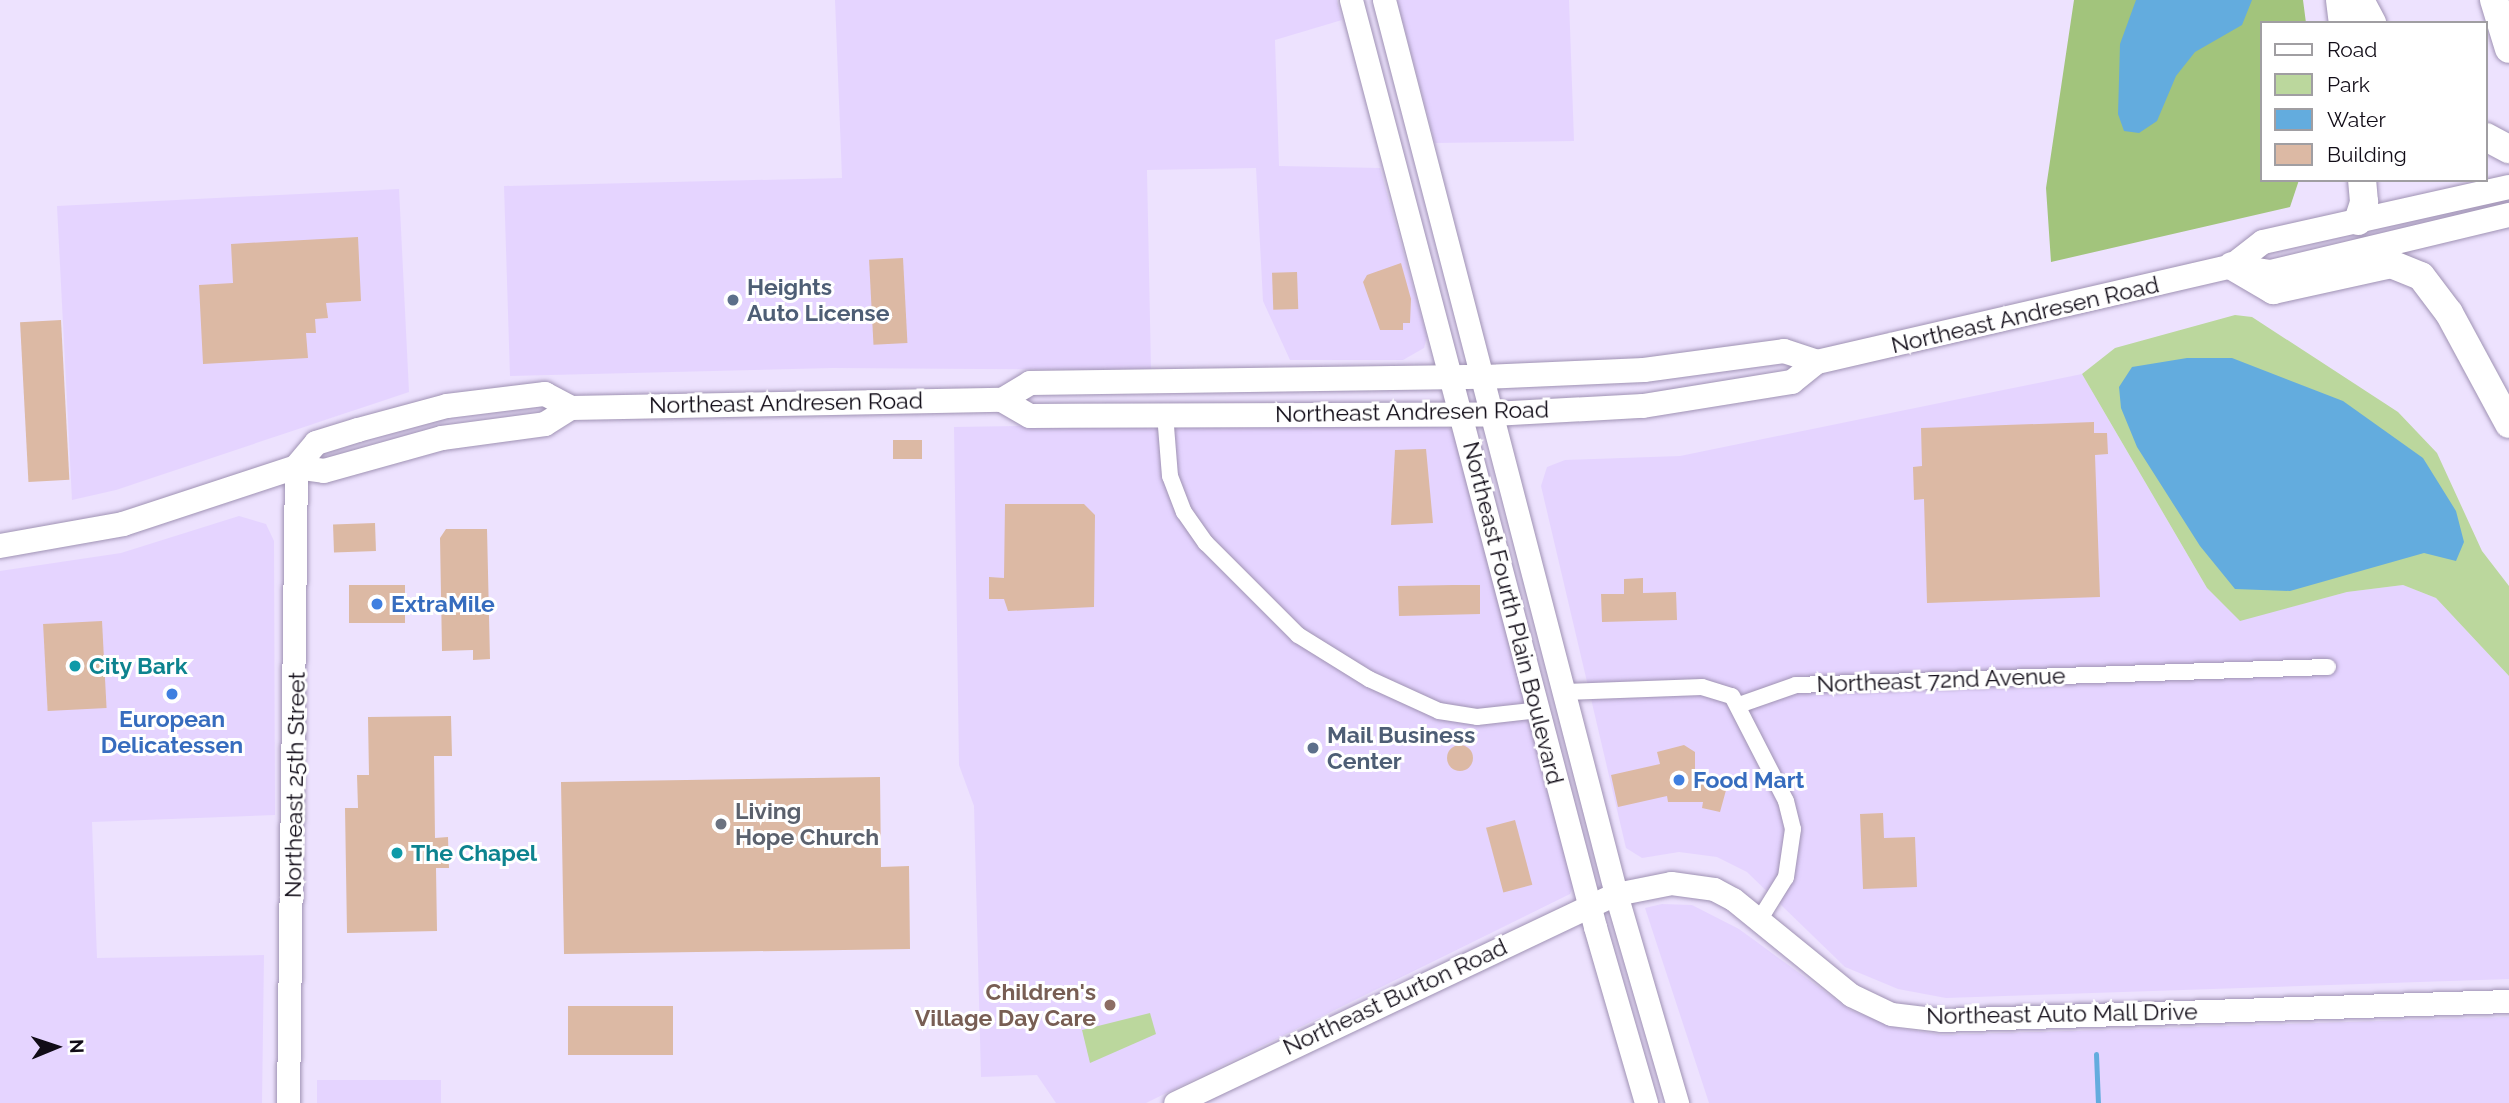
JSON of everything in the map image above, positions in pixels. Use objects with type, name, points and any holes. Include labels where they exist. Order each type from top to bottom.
[{"type":"highway","points":[[2340,0],[2343,21]]},
{"type":"highway","points":[[2360,0],[2371,21]]},
{"type":"highway","points":[[2494,0],[2509,49]]},
{"type":"highway","points":[[2488,138],[2509,149]]},
{"type":"highway","points":[[2358,221],[2364,202],[2362,182]]},
{"type":"highway","points":[[2232,266],[2273,290],[2391,264],[2421,276],[2449,313],[2509,424]]},
{"type":"main road","name":"Northeast Fourth Plain Boulevard","points":[[1352,0],[1590,906],[1646,1103]]},
{"type":"main road","name":"Northeast Fourth Plain Boulevard","points":[[1384,0],[1566,692],[1616,894],[1677,1103]]},
{"type":"main road","name":"Northeast Andresen Road","points":[[2232,266],[2263,242],[2509,187]]},
{"type":"main road","name":"Northeast Andresen Road","points":[[1030,416],[1461,411],[1493,414],[1643,405],[1792,382],[1817,362],[2232,266],[2271,272],[2509,215]]},
{"type":"main road","name":"Northeast Andresen Road","points":[[0,546],[123,524],[296,467],[316,443],[415,413],[545,394],[571,408],[1002,400],[1030,383],[1450,374],[1484,377],[1644,370],[1784,351],[1817,362]]},
{"type":"main road","points":[[1165,414],[1171,397],[1216,395],[1240,378]]},
{"type":"main road","points":[[1002,400],[1030,416],[1054,399],[1130,396],[1139,381]]},
{"type":"main road","name":"Northeast 25th Street","points":[[288,1103],[296,467]]},
{"type":"main road","name":"Northeast Auto Mall Drive","points":[[1616,894],[1644,885],[1696,885],[1733,899],[1851,995],[1891,1014],[1941,1020],[2509,1001]]},
{"type":"main road","name":"Northeast Burton Road","points":[[1175,1103],[1616,894]]},
{"type":"street","points":[[1165,414],[1170,476],[1184,512],[1206,543],[1298,635],[1340,663],[1439,711],[1476,717],[1539,710]]},
{"type":"street","name":"Northeast 72nd Avenue","points":[[1739,705],[1796,685],[2328,667]]},
{"type":"street","points":[[1566,692],[1715,688],[1739,705],[1786,801],[1793,829],[1786,877],[1760,919]]},
{"type":"shaded area","points":[[835,0],[1337,0],[1342,20],[1275,40],[1279,166],[1380,168],[1427,337],[1424,348],[1403,360],[1290,360],[1263,301],[1256,168],[1147,170],[1151,370],[833,368],[510,376],[504,186],[842,178]]},
{"type":"shaded area","points":[[1397,0],[1569,0],[1574,141],[1435,143]]},
{"type":"shaded area","points":[[399,189],[409,392],[116,490],[72,500],[57,206]]},
{"type":"shaded area","points":[[2082,374],[2207,588],[2240,620],[2347,592],[2403,585],[2436,598],[2509,676],[2509,979],[1946,998],[1898,989],[1845,967],[1747,872],[1717,857],[1679,852],[1642,858],[1626,848],[1541,486],[1547,467],[1565,460],[1680,456]]},
{"type":"shaded area","points":[[1437,420],[1455,433],[1574,885],[1570,894],[1146,1103],[1056,1103],[1037,1075],[981,1077],[974,806],[959,765],[954,427]]},
{"type":"shaded area","name":"City Bark","points":[[239,516],[266,524],[274,541],[275,815],[92,822],[97,958],[264,955],[262,1103],[0,1103],[0,571],[121,553]]},
{"type":"shaded area","points":[[1662,904],[1692,905],[1739,929],[1850,1010],[1898,1028],[1943,1035],[2509,1017],[2509,1103],[1709,1103],[1645,908]]},
{"type":"shaded area","points":[[317,1080],[441,1080],[441,1103],[317,1103]]},
{"type":"green space","points":[[2074,0],[2303,0],[2306,21],[2260,21],[2260,182],[2298,182],[2290,207],[2051,262],[2046,188]]},
{"type":"green space","points":[[2235,315],[2252,317],[2398,412],[2437,453],[2482,551],[2509,586],[2509,676],[2436,598],[2403,585],[2347,592],[2240,621],[2207,588],[2082,374],[2115,348]]},
{"type":"green space","points":[[1150,1013],[1156,1034],[1090,1063],[1082,1030]]},
{"type":"water","points":[[2136,0],[2252,0],[2242,25],[2195,52],[2176,76],[2157,121],[2139,133],[2124,131],[2118,114],[2120,44]]},
{"type":"water","points":[[2187,358],[2232,358],[2343,401],[2423,458],[2456,511],[2464,542],[2456,561],[2424,553],[2290,591],[2235,589],[2200,546],[2137,447],[2121,408],[2119,387],[2132,367]]},
{"type":"building","points":[[358,237],[361,301],[326,303],[328,318],[315,319],[316,333],[306,333],[308,358],[203,364],[199,285],[233,283],[231,244]]},
{"type":"building","points":[[903,258],[907,343],[873,345],[869,260]]},
{"type":"building","points":[[1401,263],[1411,299],[1410,323],[1403,323],[1403,330],[1380,330],[1363,282],[1367,275]]},
{"type":"building","points":[[1297,272],[1298,309],[1273,310],[1272,273]]},
{"type":"building","points":[[61,320],[69,480],[28,482],[20,322]]},
{"type":"building","points":[[2094,422],[2094,433],[2107,433],[2108,454],[2095,455],[2100,597],[1927,603],[1924,499],[1914,500],[1913,467],[1922,466],[1921,428]]},
{"type":"building","points":[[893,440],[922,440],[922,459],[893,459]]},
{"type":"building","points":[[1426,449],[1433,523],[1391,525],[1395,450]]},
{"type":"building","points":[[1005,504],[1084,504],[1095,515],[1094,607],[1008,611],[1004,599],[989,599],[989,577],[1004,578]]},
{"type":"building","points":[[375,523],[376,551],[334,552],[333,524]]},
{"type":"building","points":[[446,529],[487,529],[490,659],[473,660],[473,650],[442,651],[440,538]]},
{"type":"building","points":[[1643,578],[1643,593],[1676,592],[1677,620],[1602,622],[1601,594],[1624,594],[1624,579]]},
{"type":"building","name":"ExtraMile","points":[[349,585],[405,585],[405,623],[349,623]]},
{"type":"building","points":[[1480,585],[1480,614],[1399,616],[1398,586]]},
{"type":"building","name":"City Bark","points":[[102,621],[107,708],[48,711],[43,624]]},
{"type":"building","name":"The Chapel","points":[[451,716],[452,756],[434,756],[435,838],[448,837],[449,868],[436,868],[437,931],[347,933],[345,808],[358,808],[357,775],[369,775],[368,717]]},
{"type":"building","points":[[1460,745],[1469,749],[1473,758],[1469,767],[1460,771],[1451,767],[1447,758],[1451,749]]},
{"type":"building","points":[[1684,745],[1695,752],[1695,775],[1728,783],[1720,812],[1702,808],[1703,802],[1668,802],[1667,796],[1618,807],[1611,775],[1660,764],[1657,752]]},
{"type":"building","name":"Living Hope Church","points":[[880,777],[881,867],[909,866],[910,949],[564,954],[561,782]]},
{"type":"building","points":[[1883,813],[1884,838],[1915,837],[1917,887],[1863,889],[1860,814]]},
{"type":"building","points":[[1515,820],[1532,885],[1503,892],[1486,828]]},
{"type":"building","points":[[568,1006],[673,1006],[673,1055],[568,1055]]},
{"type":"waterway","points":[[2096,1054],[2098,1103]]},
{"type":"place","name":"Heights Auto License","points":[[733,300]]},
{"type":"place","name":"ExtraMile","points":[[377,604]]},
{"type":"place","name":"City Bark","points":[[75,666]]},
{"type":"place","name":"European Delicatessen","points":[[172,694]]},
{"type":"place","name":"Mail Business Center","points":[[1313,748]]},
{"type":"place","name":"Food Mart","points":[[1679,780]]},
{"type":"place","name":"Living Hope Church","points":[[721,824]]},
{"type":"place","name":"The Chapel","points":[[397,853]]},
{"type":"place","name":"Children's Village Day Care","points":[[1110,1005]]}]
